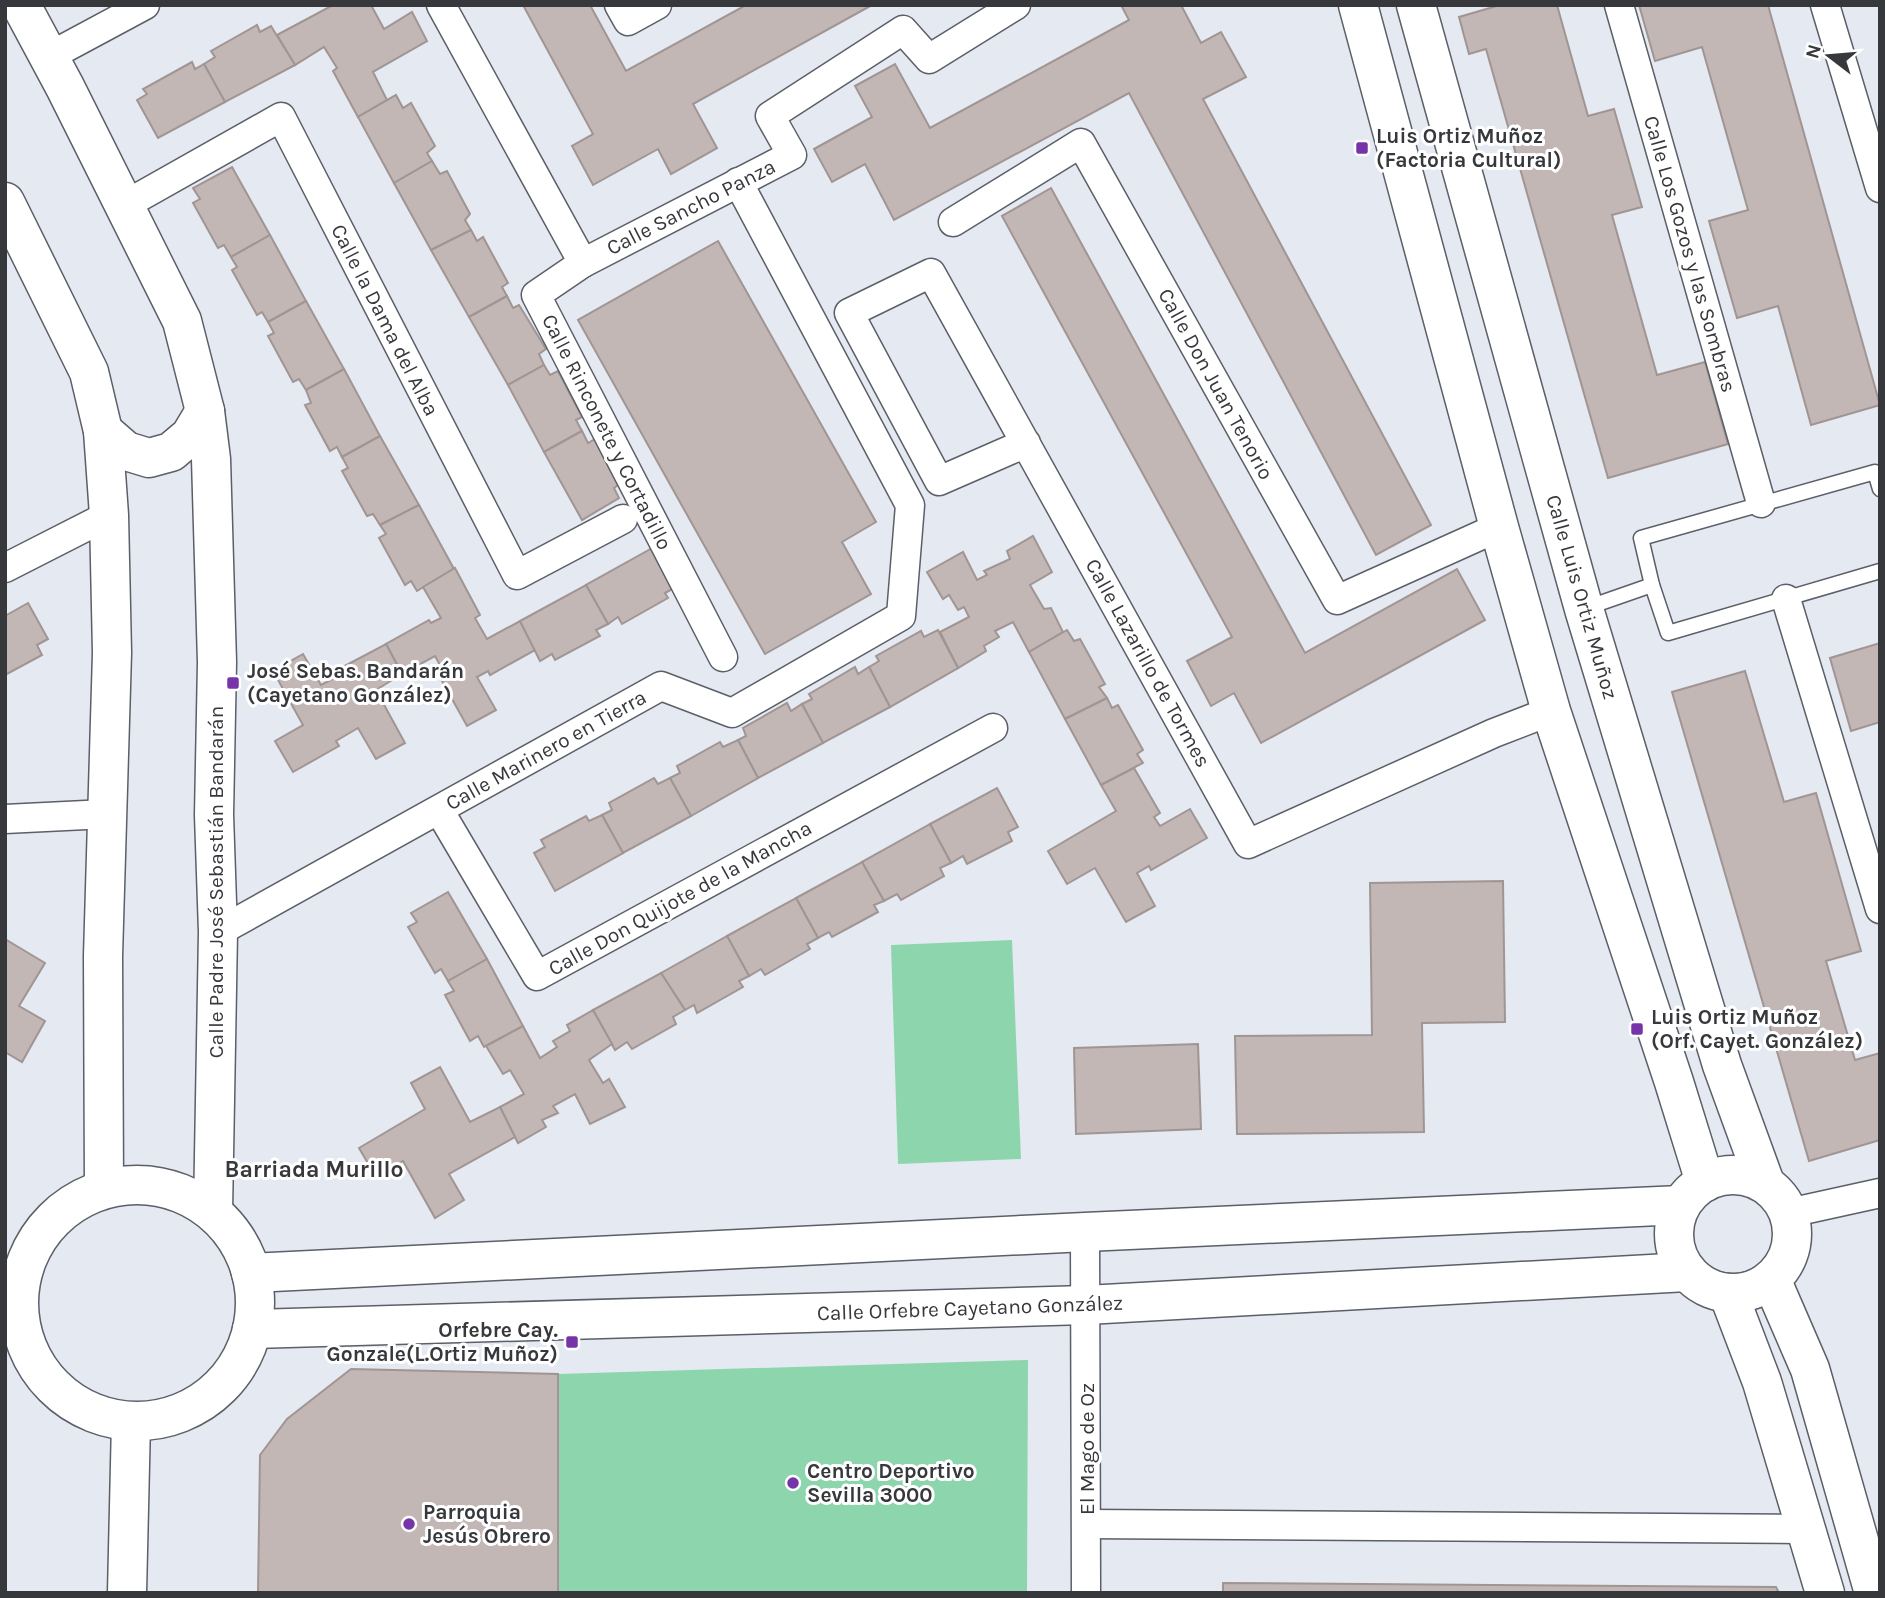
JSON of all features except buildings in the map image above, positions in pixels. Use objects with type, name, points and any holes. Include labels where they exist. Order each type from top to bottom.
[{"type":"street","name":"Calle Padre José Sebastián Bandarán","points":[[20,5],[50,56],[182,321],[205,411],[211,459],[217,662],[214,815],[218,932],[213,1212]]},
{"type":"street","points":[[50,56],[145,5]]},
{"type":"street","points":[[440,5],[583,263]]},
{"type":"street","points":[[619,5],[628,20],[657,5]]},
{"type":"street","name":"Calle Sancho Panza","points":[[583,263],[792,155],[770,116],[903,30],[929,59],[1016,5]]},
{"type":"street","points":[[1358,5],[1551,711],[1674,1082],[1693,1194]]},
{"type":"street","name":"Calle Luis Ortiz Muñoz","points":[[1416,5],[1584,609],[1722,1065],[1765,1183]]},
{"type":"street","name":"Calle Los Gozos y las Sombras","points":[[1619,5],[1761,503]]},
{"type":"street","points":[[1825,5],[1880,188]]},
{"type":"street","name":"Calle la Dama del Alba","points":[[125,205],[281,117],[517,575],[623,519]]},
{"type":"street","name":"Calle Don Juan Tenorio","points":[[953,222],[1081,143],[1337,600],[1499,527]]},
{"type":"street","name":"Calle Marinero en Tierra","points":[[218,932],[661,686],[732,713],[901,616],[910,505],[738,183]]},
{"type":"street","points":[[5,202],[89,372],[103,431],[109,515],[112,653],[103,956],[104,1189]]},
{"type":"street","name":"Calle Rinconete y Cortadillo","points":[[583,263],[536,295],[723,657]]},
{"type":"street","name":"Calle Lazarillo de Tormes","points":[[1026,443],[939,481],[849,313],[931,273],[1026,443],[1248,844],[1494,733],[1551,711]]},
{"type":"street","points":[[103,431],[126,451],[149,458],[171,452],[190,436],[205,411]]},
{"type":"street","points":[[5,568],[109,515]]},
{"type":"street","points":[[1786,599],[1880,909]]},
{"type":"street","name":"Calle Don Quijote de la Mancha","points":[[439,810],[537,976],[993,728]]},
{"type":"street","points":[[5,819],[106,814]]},
{"type":"street","points":[[1728,1174],[1747,1176],[1765,1183],[1779,1196],[1789,1213],[1791,1249],[1783,1266],[1771,1279],[1744,1293],[1728,1293],[1706,1286],[1687,1272],[1679,1260],[1675,1247],[1676,1218],[1693,1194],[1728,1174]]},
{"type":"street","points":[[142,1184],[179,1192],[213,1212],[230,1230],[243,1250],[251,1273],[254,1300],[252,1329],[241,1359],[222,1384],[198,1404],[165,1418],[131,1422],[94,1414],[62,1396],[14,1335],[18,1304],[14,1273],[39,1236],[67,1207],[104,1189],[142,1184]]},
{"type":"street","points":[[1789,1213],[1880,1193]]},
{"type":"street","points":[[251,1273],[1085,1231],[1693,1194]]},
{"type":"street","name":"El Mago de Oz","points":[[1085,1231],[1086,1593]]},
{"type":"street","name":"Calle Orfebre Cayetano González","points":[[252,1329],[1086,1305],[1687,1272]]},
{"type":"street","points":[[1771,1279],[1810,1369],[1874,1593]]},
{"type":"street","points":[[1728,1293],[1762,1382],[1825,1593]]},
{"type":"street","points":[[127,1593],[131,1422]]},
{"type":"street","points":[[1087,1524],[1805,1529]]},
{"type":"lane","points":[[1880,489],[1875,472],[1641,538],[1652,585],[1668,633],[1880,571]]},
{"type":"lane","points":[[1584,609],[1652,585]]},
{"type":"green space","points":[[1012,940],[1021,1159],[898,1164],[891,945]]},
{"type":"green space","name":"Centro Deportivo Sevilla 3000","points":[[1028,1360],[1027,1593],[558,1593],[558,1374]]},
{"type":"place","name":"Luis Ortiz Muñoz (Factoria Cultural)","points":[[1362,148]]},
{"type":"place","name":"José Sebas. Bandarán (Cayetano González)","points":[[233,683]]},
{"type":"place","name":"Luis Ortiz Muñoz (Orf. Cayet. González)","points":[[1637,1029]]},
{"type":"place","name":"Orfebre Cay. Gonzale(L.Ortiz Muñoz)","points":[[572,1342]]},
{"type":"place","name":"Centro Deportivo Sevilla 3000","points":[[793,1483]]},
{"type":"place","name":"Parroquia Jesús Obrero","points":[[409,1524]]},
{"type":"district","name":"Barriada Murillo","points":[[314,1169]]}]
